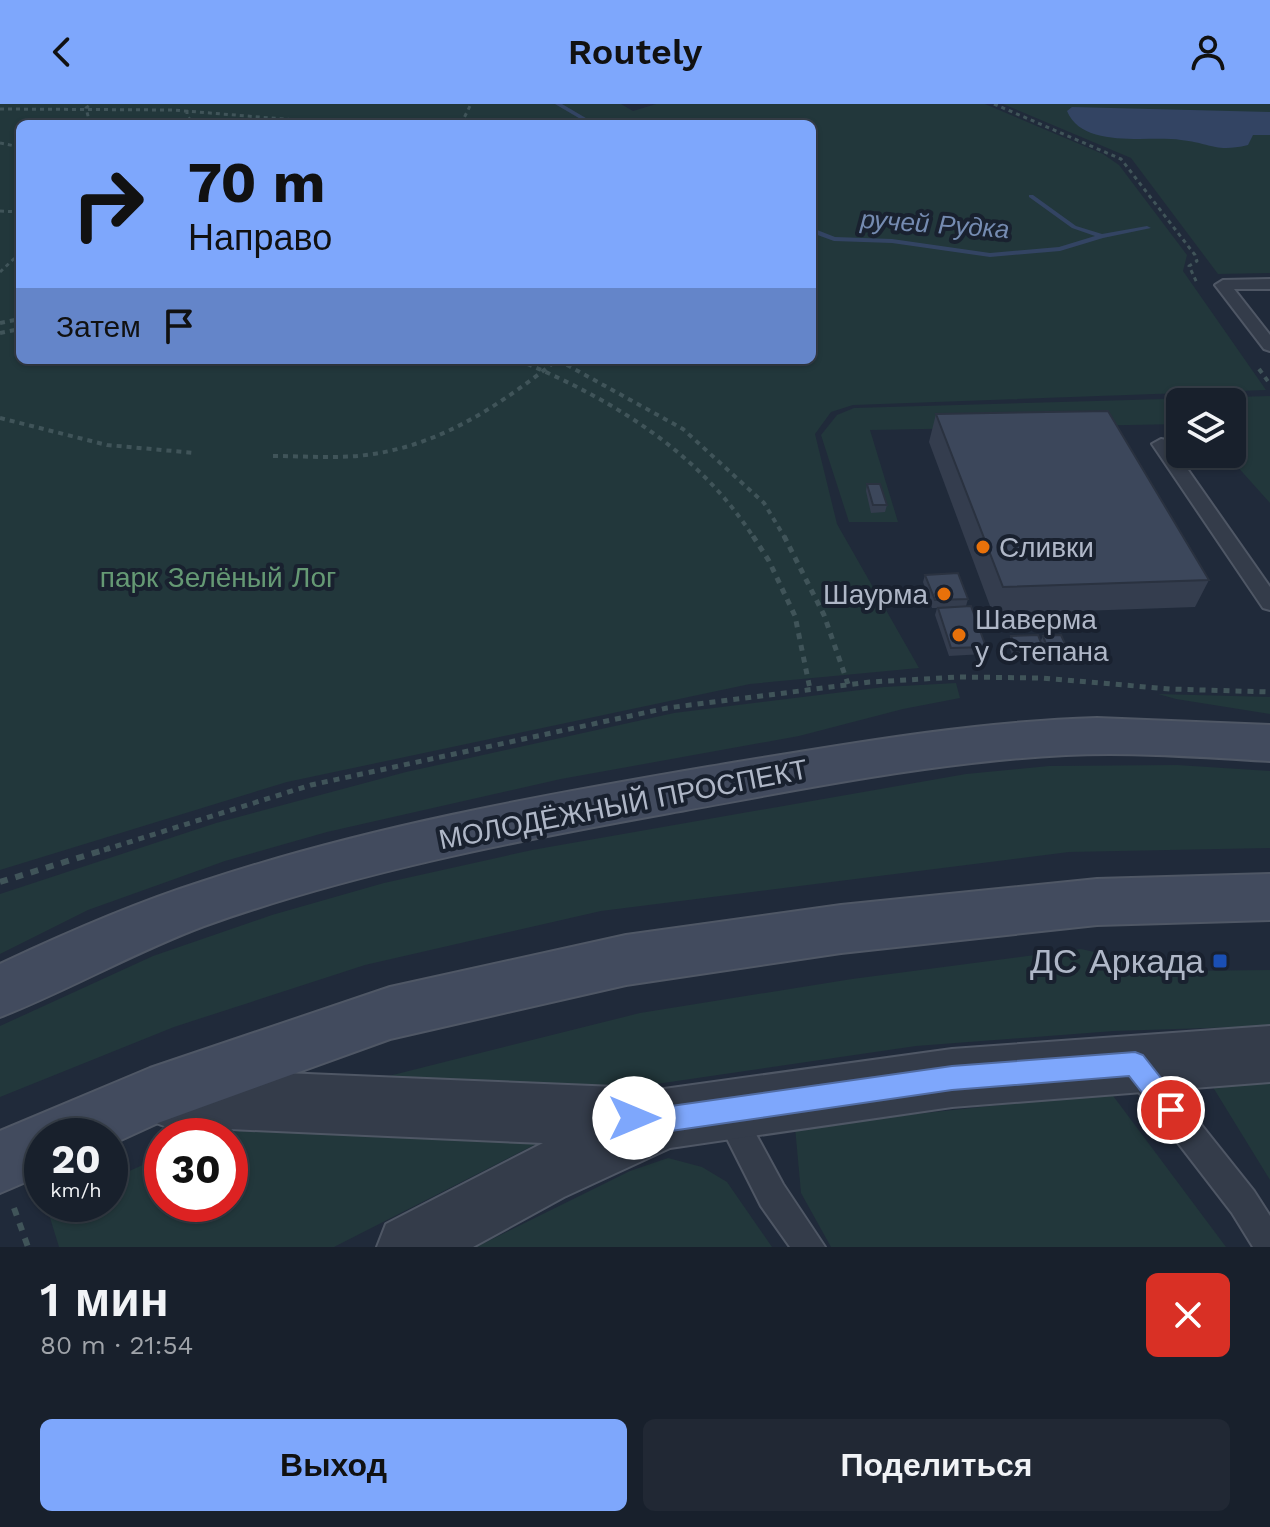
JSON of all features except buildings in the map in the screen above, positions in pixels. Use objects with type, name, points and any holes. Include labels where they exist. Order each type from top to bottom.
[{"type":"main road","name":"МОЛОДЁЖНЫЙ ПРОСПЕКТ","points":[[0,991],[90,947],[227,896],[412,843],[547,815],[879,757],[1042,739],[1203,738],[1270,743]]},
{"type":"main road","points":[[102,1118],[150,1097],[390,1013],[626,960],[841,929],[1097,902],[1270,897]]},
{"type":"main road","points":[[0,1162],[24,1152]]},
{"type":"street","points":[[150,1097],[664,1119],[952,1078],[1270,1054]]},
{"type":"street","points":[[409,1247],[542,1175],[664,1119]]},
{"type":"lane","points":[[1270,284],[1223,285],[1270,346]]},
{"type":"lane","points":[[1161,444],[1270,603]]},
{"type":"lane","points":[[1135,1064],[1243,1202],[1270,1245]]},
{"type":"lane","points":[[728,1110],[772,1195],[809,1247]]},
{"type":"path","points":[[86,108],[91,104]]},
{"type":"path","points":[[994,104],[1105,151],[1129,166],[1195,255],[1197,261],[1189,266],[1199,287]]},
{"type":"path","points":[[86,108],[89,120]]},
{"type":"path","points":[[0,109],[187,110],[285,120]]},
{"type":"path","points":[[187,110],[190,120]]},
{"type":"path","points":[[0,272],[16,257]]},
{"type":"path","points":[[1252,360],[1270,384]]},
{"type":"path","points":[[529,364],[609,402],[657,433],[701,469],[742,516],[792,608],[810,689]]},
{"type":"path","points":[[273,456],[368,455],[413,444],[465,424],[511,398],[553,364]]},
{"type":"path","points":[[565,364],[683,429],[764,503],[796,557],[824,615],[848,684]]},
{"type":"path","points":[[0,418],[107,445],[195,453]]},
{"type":"path","points":[[0,882],[311,785],[667,708],[848,684],[959,677],[1042,678],[1170,689],[1270,692]]},
{"type":"green space","name":"парк Зелёный Лог","points":[[0,104],[621,104],[633,111],[656,104],[985,104],[1103,154],[1119,165],[1187,255],[1183,271],[1266,390],[1166,388],[1166,394],[853,405],[831,412],[815,434],[837,524],[919,668],[750,684],[287,782],[0,870]]},
{"type":"green space","points":[[1003,104],[1270,104],[1270,273],[1218,274],[1131,158]]},
{"type":"green space","points":[[1270,396],[1270,503],[1239,468],[1246,468],[1246,397]]},
{"type":"green space","points":[[1166,399],[1166,424],[870,430],[898,522],[849,522],[821,435],[837,415],[854,408]]},
{"type":"green space","points":[[956,683],[960,698],[799,736],[561,779],[327,832],[225,861],[88,910],[0,954],[0,894],[216,823],[406,772],[674,713],[884,687]]},
{"type":"green space","points":[[1158,694],[1270,697],[1270,714],[1176,699]]},
{"type":"green space","points":[[1177,765],[1270,771],[1270,848],[1069,852],[601,911],[365,965],[174,1027],[0,1097],[0,1026],[153,956],[272,915],[384,883],[532,850],[966,774],[1049,766]]},
{"type":"green space","points":[[1081,949],[1179,971],[1270,970],[1270,1026],[1114,1031],[916,1046],[629,1088],[353,1085],[640,1013],[852,979]]},
{"type":"green space","points":[[1270,1082],[1270,1180],[1211,1084]]},
{"type":"green space","points":[[1111,1093],[1226,1247],[831,1247],[801,1193],[795,1127]]},
{"type":"green space","points":[[248,1129],[540,1142],[334,1247],[59,1247],[51,1222],[128,1222],[128,1172],[144,1164],[144,1222],[248,1222]]},
{"type":"green space","points":[[668,1158],[702,1167],[727,1182],[772,1247],[476,1247],[630,1171]]},
{"type":"water","points":[[1072,107],[1270,112],[1270,135],[1253,135],[1248,145],[1228,148],[1181,140],[1102,136],[1075,123],[1067,111]]},
{"type":"waterway","name":"ручей Рудка","points":[[558,104],[586,120]]},
{"type":"waterway","name":"ручей Рудка","points":[[1031,196],[1074,227],[1102,236]]},
{"type":"waterway","name":"ручей Рудка","points":[[1102,236],[1147,228]]},
{"type":"waterway","name":"ручей Рудка","points":[[816,232],[834,239],[892,241],[990,255],[1060,249],[1102,236]]},
{"type":"place","name":"Сливки","points":[[983,547]]},
{"type":"place","name":"Шаурма","points":[[944,594]]},
{"type":"place","name":"Шаверма у Степана","points":[[959,635]]},
{"type":"place","name":"ДС Аркада","points":[[1220,961]]},
{"type":"route","points":[[634,1118],[664,1119],[952,1078],[1135,1064],[1171,1110]]}]
